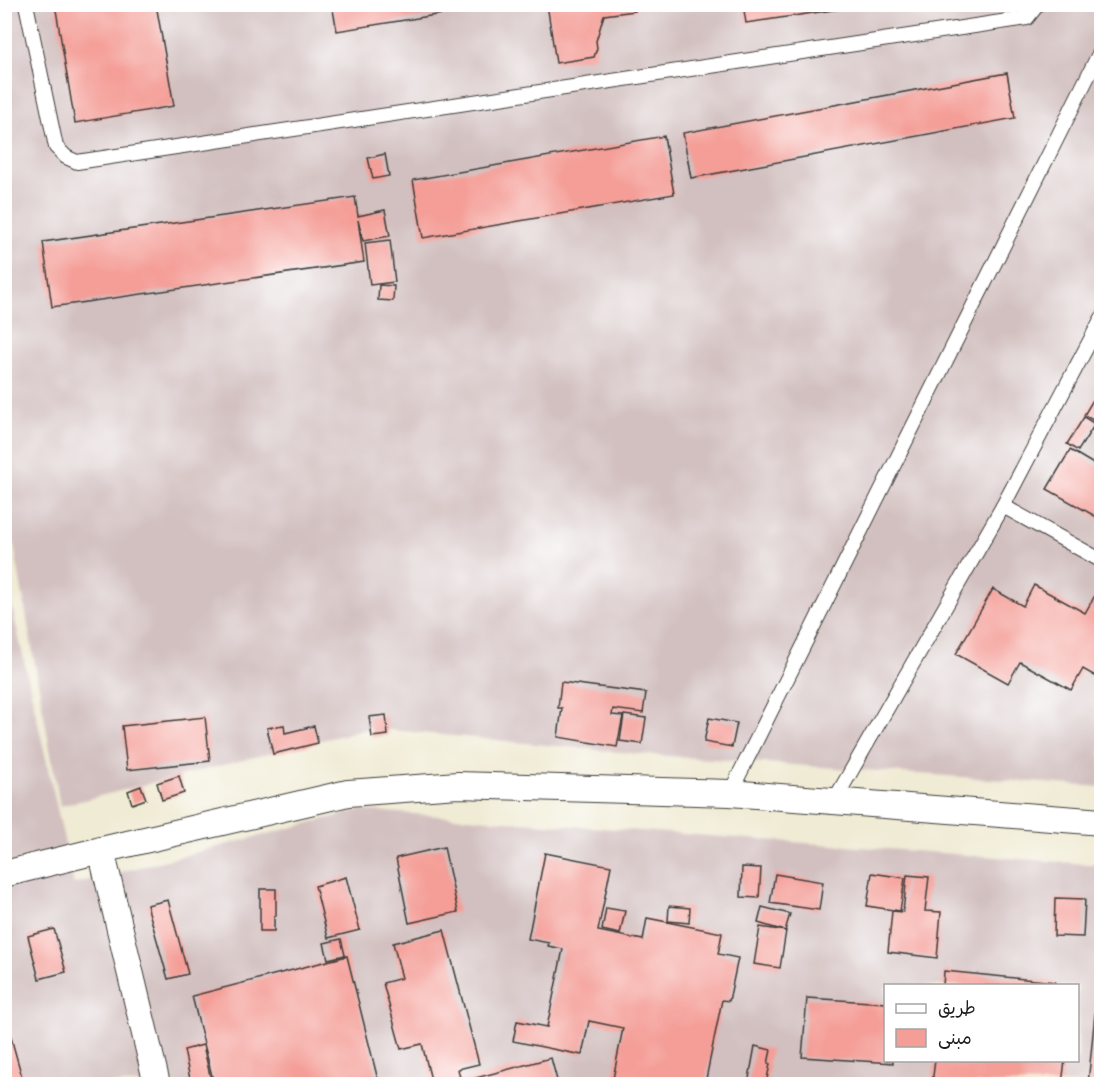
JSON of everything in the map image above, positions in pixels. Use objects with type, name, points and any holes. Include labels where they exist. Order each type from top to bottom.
[{"type":"street","points":[[4,874],[348,793],[458,785],[730,793],[1101,822]]},
{"type":"street","points":[[101,850],[157,1084]]},
{"type":"lane","points":[[26,4],[56,147],[66,157],[77,162],[1027,18],[1038,4]]},
{"type":"lane","points":[[730,793],[1101,48]]},
{"type":"lane","points":[[834,801],[1003,506],[1101,318]]},
{"type":"lane","points":[[1003,506],[1101,561]]},
{"type":"shaded area","points":[[4,5],[1101,5],[1101,787],[640,754],[370,728],[60,806],[5,495]]},
{"type":"shaded area","points":[[4,571],[74,884],[360,810],[1101,865],[1101,1084],[5,1084]]},
{"type":"building","points":[[55,4],[156,4],[174,106],[75,123]]},
{"type":"building","points":[[547,4],[637,4],[635,11],[604,15],[594,57],[556,63]]},
{"type":"building","points":[[743,4],[859,4],[859,6],[746,23]]},
{"type":"building","points":[[332,5],[492,5],[492,6],[337,31]]},
{"type":"building","points":[[1007,73],[1015,118],[691,178],[683,133]]},
{"type":"building","points":[[664,136],[674,194],[423,238],[413,180]]},
{"type":"building","points":[[385,154],[389,176],[373,179],[368,158]]},
{"type":"building","points":[[355,197],[358,216],[385,210],[390,236],[363,241],[358,220],[364,262],[52,307],[43,242]]},
{"type":"building","points":[[390,240],[395,282],[370,285],[365,243]]},
{"type":"building","points":[[379,285],[394,286],[393,301],[378,300]]},
{"type":"building","points":[[1094,398],[1102,403],[1102,425],[1084,415]]},
{"type":"building","points":[[1084,417],[1095,424],[1078,451],[1067,444]]},
{"type":"building","points":[[1070,450],[1102,469],[1102,520],[1047,489]]},
{"type":"building","points":[[1034,585],[1085,613],[1097,592],[1102,594],[1102,680],[1083,669],[1071,690],[1020,662],[1008,683],[956,654],[993,589],[1023,606]]},
{"type":"building","points":[[561,682],[646,693],[643,713],[613,709],[612,715],[623,716],[617,747],[558,737],[562,708],[558,708]]},
{"type":"building","points":[[386,715],[388,735],[372,737],[369,717]]},
{"type":"building","points":[[624,715],[646,718],[642,744],[620,741]]},
{"type":"building","points":[[205,717],[210,761],[127,770],[122,726]]},
{"type":"building","points":[[709,718],[737,723],[732,747],[704,742]]},
{"type":"building","points":[[284,725],[285,733],[314,726],[318,743],[273,754],[267,728]]},
{"type":"building","points":[[179,776],[184,793],[162,800],[157,783]]},
{"type":"building","points":[[141,786],[146,799],[132,804],[128,791]]},
{"type":"building","points":[[444,847],[458,912],[409,923],[396,858]]},
{"type":"building","points":[[545,853],[611,866],[598,931],[643,940],[647,918],[722,933],[718,954],[738,958],[729,1001],[722,1000],[705,1084],[612,1084],[623,1028],[589,1021],[582,1055],[513,1041],[517,1021],[547,1027],[563,949],[548,946],[549,943],[528,939]]},
{"type":"building","points":[[742,867],[761,868],[759,898],[741,897]]},
{"type":"building","points":[[872,873],[905,878],[900,911],[867,906]]},
{"type":"building","points":[[775,874],[823,882],[819,910],[770,903]]},
{"type":"building","points":[[907,875],[929,877],[925,911],[941,912],[937,958],[888,952],[892,911],[903,912]]},
{"type":"building","points":[[346,877],[360,930],[328,938],[315,886]]},
{"type":"building","points":[[260,889],[276,889],[274,931],[260,931]]},
{"type":"building","points":[[1055,898],[1085,899],[1083,937],[1054,936]]},
{"type":"building","points":[[168,900],[188,974],[168,979],[147,905]]},
{"type":"building","points":[[669,906],[690,908],[689,923],[668,921]]},
{"type":"building","points":[[762,907],[790,914],[785,931],[758,923]]},
{"type":"building","points":[[606,908],[625,911],[620,934],[602,930]]},
{"type":"building","points":[[760,927],[786,931],[780,968],[754,964]]},
{"type":"building","points":[[54,929],[66,972],[39,979],[28,936]]},
{"type":"building","points":[[444,930],[479,1064],[458,1069],[461,1082],[551,1058],[558,1084],[432,1084],[422,1044],[401,1049],[383,983],[402,978],[393,943]]},
{"type":"building","points":[[341,939],[345,955],[328,959],[324,943]]},
{"type":"building","points":[[347,956],[379,1084],[214,1084],[192,996]]},
{"type":"building","points":[[1100,963],[1102,963],[1102,1084],[1088,1084]]},
{"type":"building","points":[[944,971],[1055,982],[1055,984],[943,984]]},
{"type":"building","points":[[807,998],[884,1003],[884,1062],[893,1063],[802,1057]]},
{"type":"building","points":[[5,1016],[24,1084],[4,1084]]},
{"type":"building","points":[[203,1045],[212,1084],[191,1084],[184,1050]]},
{"type":"building","points":[[755,1046],[771,1050],[766,1084],[748,1084]]},
{"type":"building","points":[[935,1062],[1065,1062],[1062,1084],[932,1084]]}]
